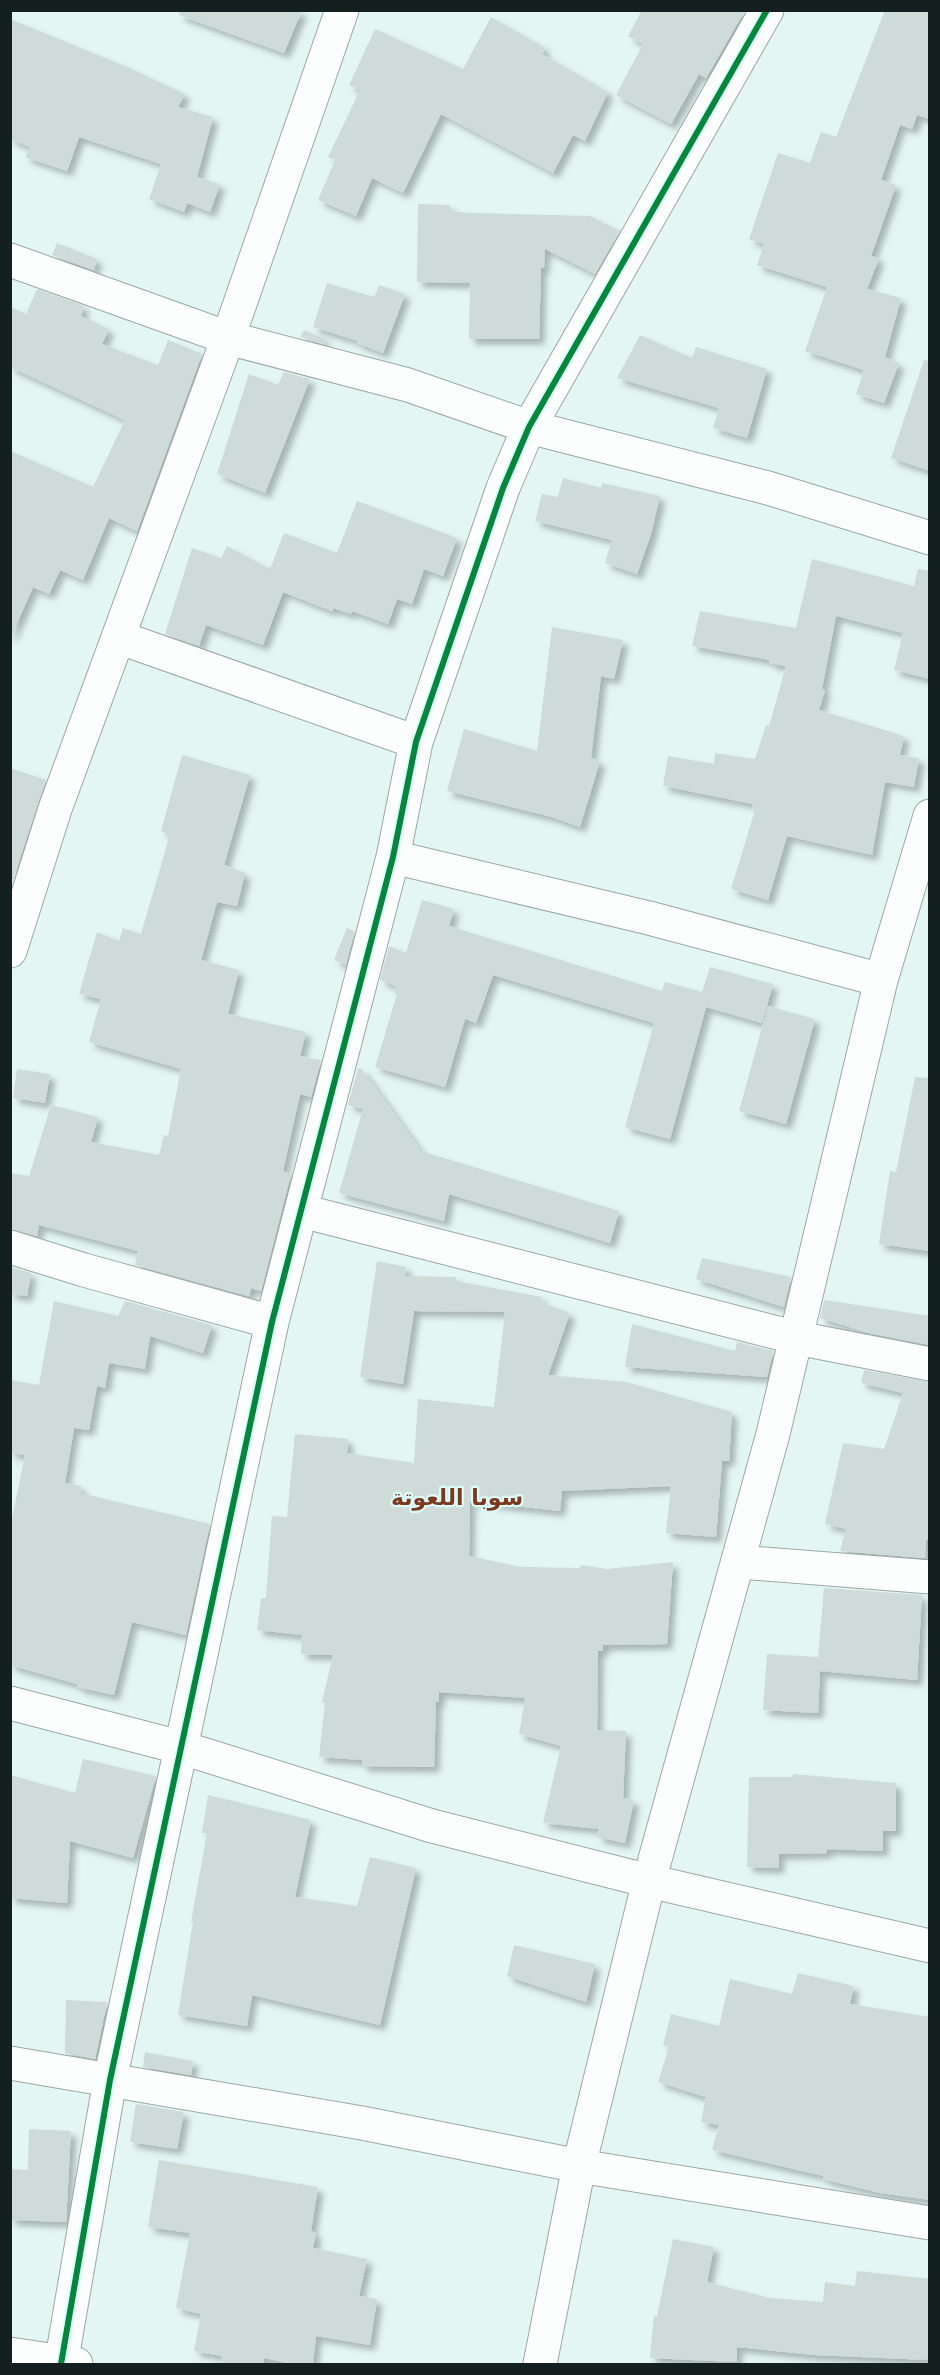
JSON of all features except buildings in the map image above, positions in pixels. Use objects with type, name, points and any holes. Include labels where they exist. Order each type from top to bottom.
[{"type":"street","points":[[10,951],[55,809],[228,338],[342,10]]},
{"type":"street","points":[[10,2354],[66,2364],[110,2080],[183,1748],[272,1322],[393,857],[416,742],[495,510],[529,427],[767,10]]},
{"type":"street","points":[[10,260],[228,338],[408,385],[529,427],[768,488],[930,537]]},
{"type":"street","points":[[118,637],[416,742]]},
{"type":"street","points":[[540,2364],[579,2166],[649,1881],[739,1562],[797,1338],[881,980],[930,816]]},
{"type":"street","points":[[393,857],[648,918],[881,980]]},
{"type":"street","points":[[302,1211],[797,1338],[930,1364]]},
{"type":"street","points":[[10,1247],[272,1322]]},
{"type":"street","points":[[739,1562],[930,1576]]},
{"type":"street","points":[[10,1703],[183,1748],[432,1826],[649,1881],[930,1946]]},
{"type":"street","points":[[10,2063],[362,2123],[579,2166],[930,2223]]},
{"type":"cycle path","points":[[61,2364],[110,2080],[272,1322],[393,857],[416,742],[503,488],[529,427],[767,10]]},
{"type":"district","name":"سوبا اللعوتة","points":[[457,1497]]}]
